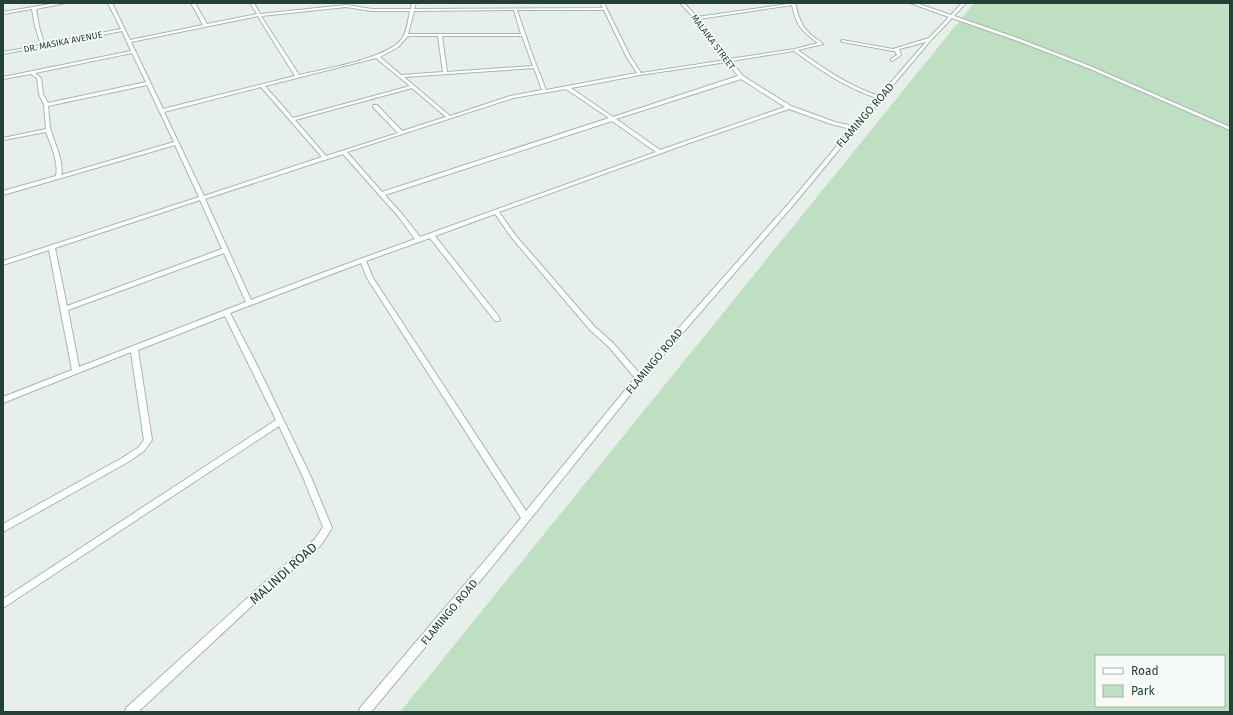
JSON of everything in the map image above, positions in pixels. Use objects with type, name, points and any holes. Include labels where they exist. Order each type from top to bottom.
[{"type":"street","points":[[4,12],[64,3]]},
{"type":"street","points":[[110,3],[177,143],[249,302]]},
{"type":"street","points":[[193,3],[205,26]]},
{"type":"street","points":[[252,3],[258,15],[298,77]]},
{"type":"street","points":[[161,111],[377,57],[397,46],[408,35],[414,3]]},
{"type":"street","points":[[609,3],[602,3],[628,56],[640,74]]},
{"type":"street","name":"MALAIKA STREET","points":[[682,3],[696,18],[741,78],[789,107],[833,123],[854,128]]},
{"type":"street","points":[[3,263],[202,199],[448,116],[512,97],[640,74],[795,50],[819,45],[821,43],[802,28],[797,18],[793,3],[696,18]]},
{"type":"street","points":[[912,3],[1019,40],[1089,67],[1230,129]]},
{"type":"street","name":"FLAMINGO ROAD","points":[[364,712],[492,560],[639,378],[793,202],[930,39],[964,3]]},
{"type":"street","points":[[129,41],[258,15],[346,6],[372,10],[605,9]]},
{"type":"street","points":[[34,8],[36,26],[43,46]]},
{"type":"street","points":[[515,9],[535,68],[545,92]]},
{"type":"street","name":"DR. MASIKA AVENUE","points":[[3,53],[123,30]]},
{"type":"street","points":[[408,35],[524,35]]},
{"type":"street","points":[[440,35],[445,73]]},
{"type":"street","points":[[843,41],[888,50],[897,49],[930,39]]},
{"type":"street","points":[[892,60],[899,55],[897,49]]},
{"type":"street","points":[[795,50],[834,77],[865,94],[880,98]]},
{"type":"street","points":[[3,78],[133,52]]},
{"type":"street","points":[[377,57],[448,116]]},
{"type":"street","points":[[400,76],[535,68]]},
{"type":"street","points":[[33,72],[39,78],[41,94],[46,105],[48,130],[60,169],[58,178]]},
{"type":"street","points":[[381,194],[741,78]]},
{"type":"street","points":[[46,105],[148,83]]},
{"type":"street","points":[[262,86],[325,158]]},
{"type":"street","points":[[291,120],[412,87]]},
{"type":"street","points":[[568,88],[660,152]]},
{"type":"street","points":[[375,106],[401,133]]},
{"type":"street","points":[[3,400],[249,302],[418,239],[789,107]]},
{"type":"street","points":[[3,140],[48,130]]},
{"type":"street","points":[[3,194],[177,143]]},
{"type":"street","points":[[344,152],[400,215],[418,239]]},
{"type":"street","points":[[496,212],[514,237],[592,328],[611,345],[639,378]]},
{"type":"street","points":[[431,235],[497,319]]},
{"type":"street","points":[[52,248],[76,371]]},
{"type":"street","points":[[65,309],[226,250]]},
{"type":"street","points":[[363,260],[370,278],[526,518]]},
{"type":"street","name":"MALINDI ROAD","points":[[130,712],[266,587],[318,542],[328,528],[307,477],[226,312]]},
{"type":"street","points":[[3,528],[125,460],[146,445],[148,440],[134,349]]},
{"type":"street","points":[[3,604],[280,421]]},
{"type":"green space","points":[[974,3],[1230,3],[1230,712],[400,712]]}]
